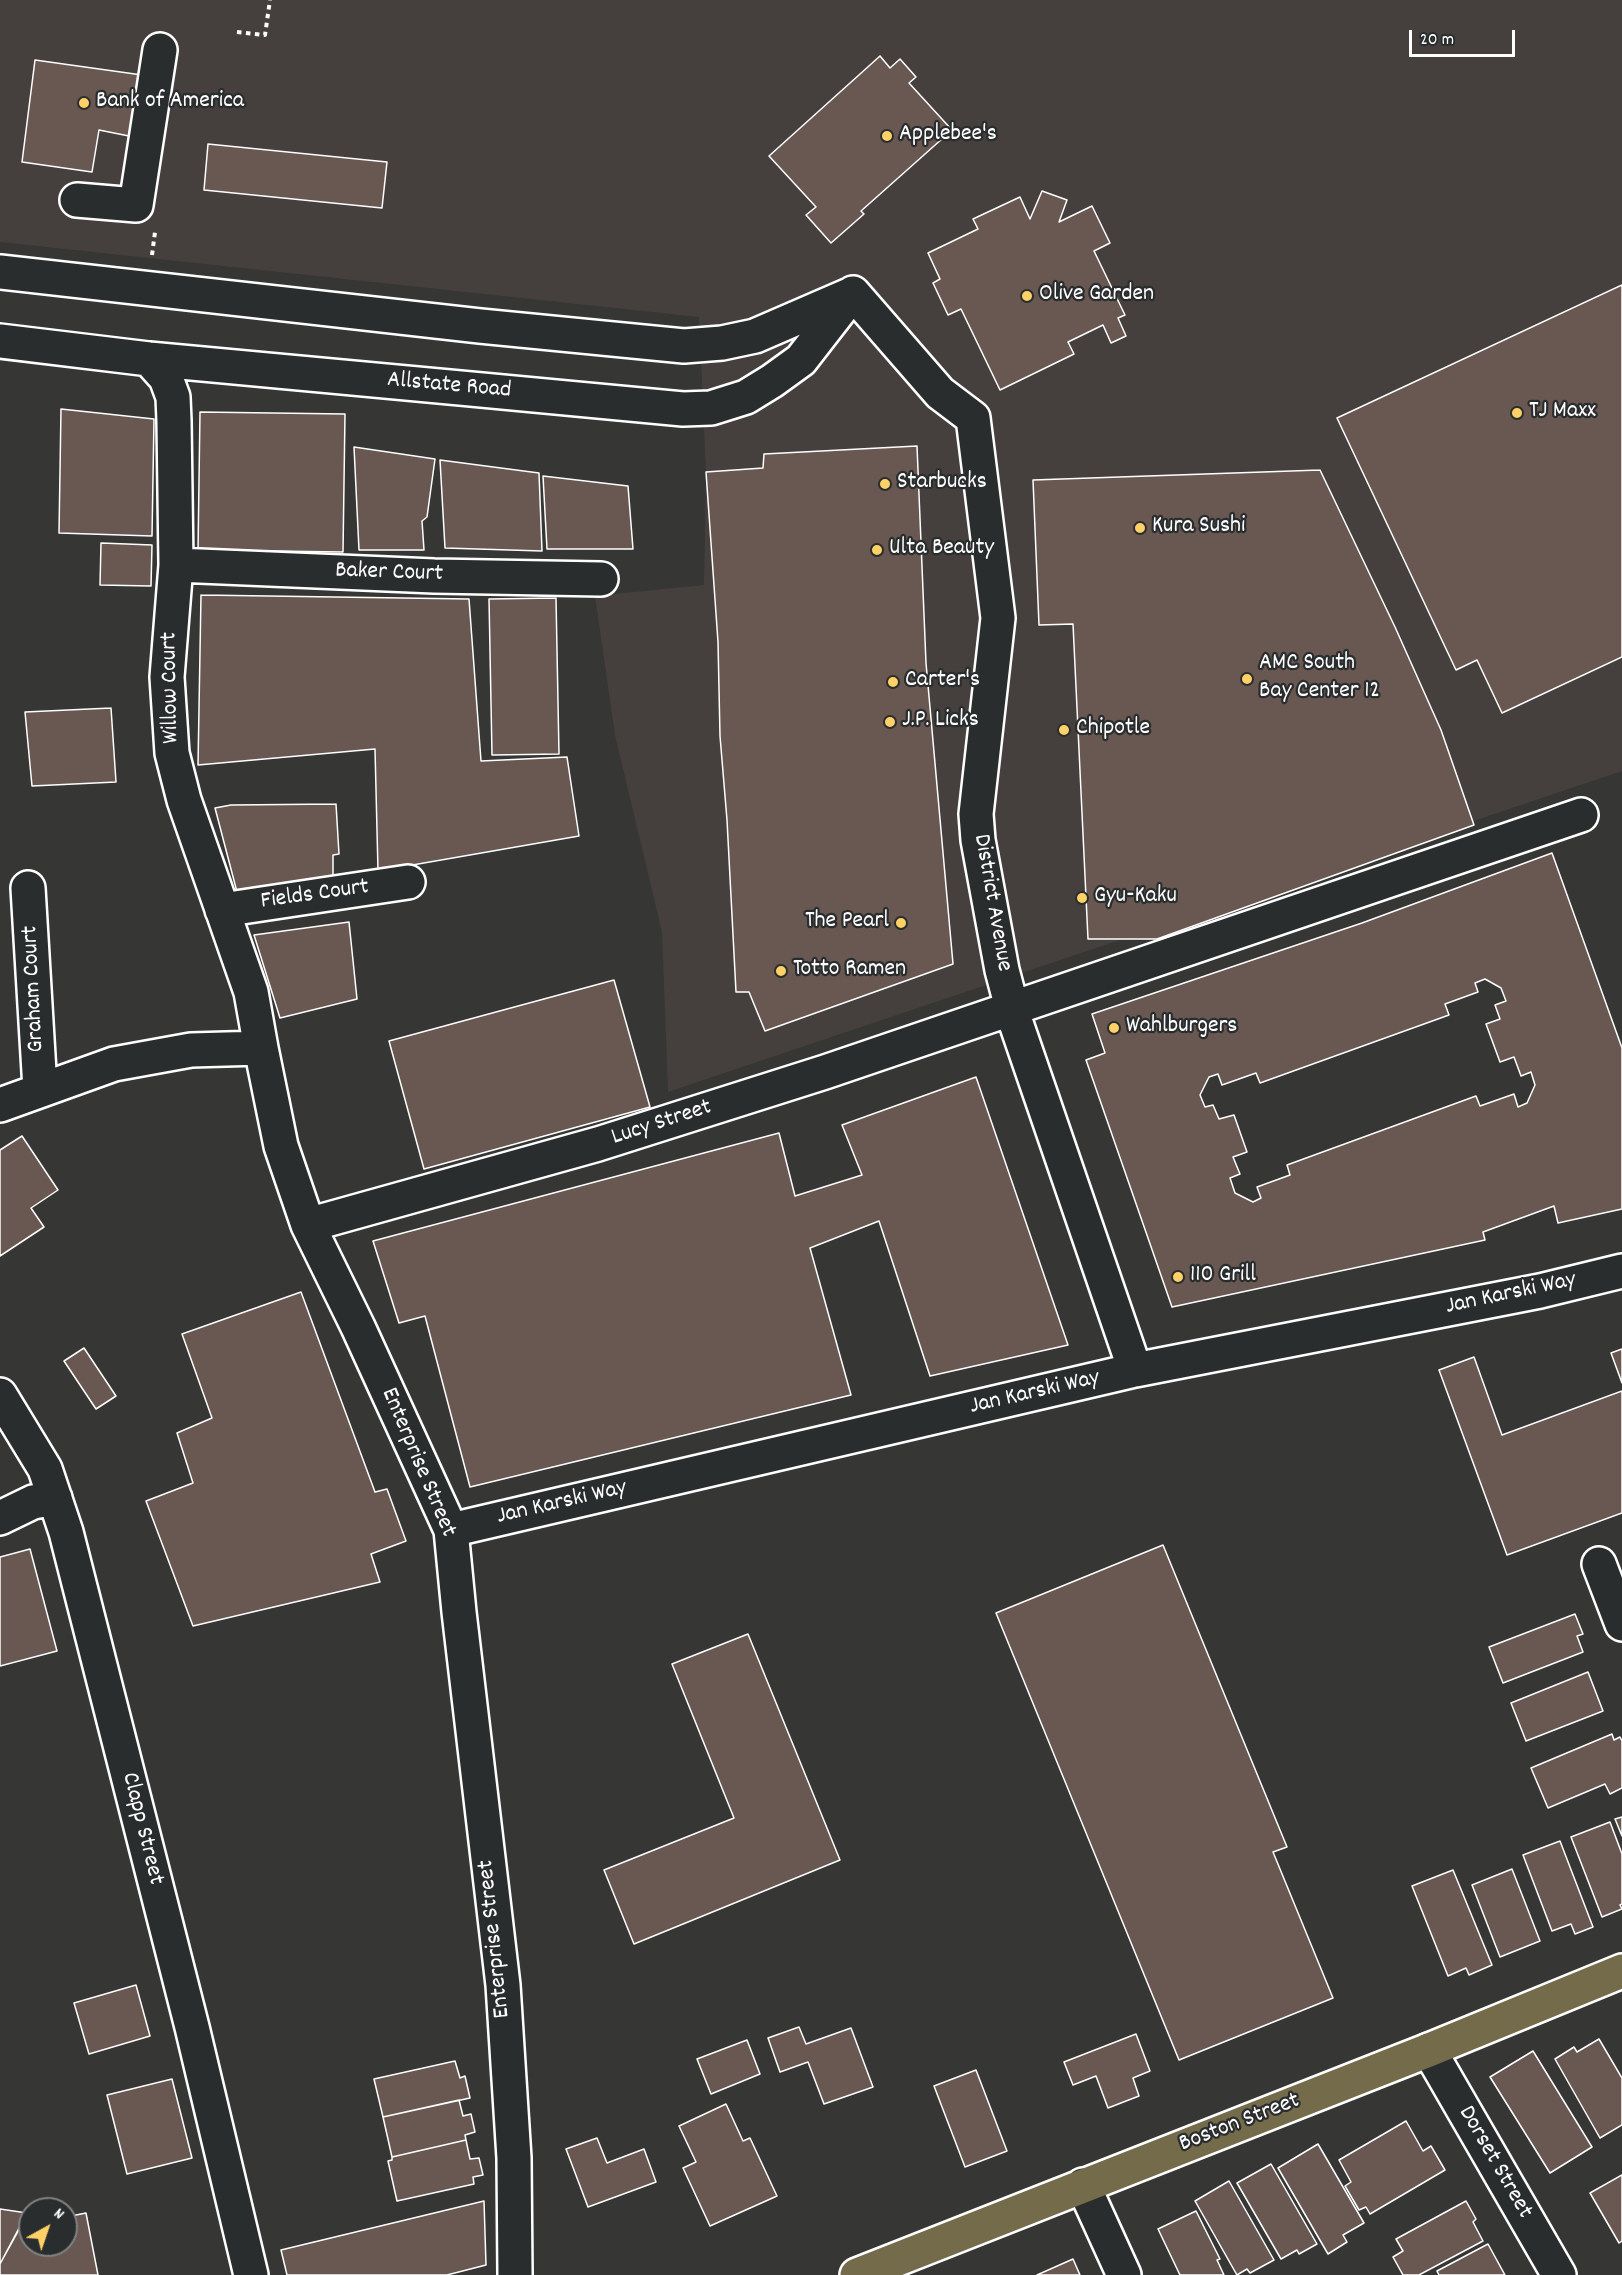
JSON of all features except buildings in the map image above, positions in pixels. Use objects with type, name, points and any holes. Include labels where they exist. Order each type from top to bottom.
[{"type":"main road","name":"Boston Street","points":[[857,2275],[1429,2050],[1622,1971]]},
{"type":"street","points":[[77,200],[135,205],[160,50]]},
{"type":"street","points":[[0,272],[684,346],[722,343],[755,336],[853,293]]},
{"type":"street","name":"Allstate Road","points":[[0,341],[150,359],[683,409],[711,408],[746,397],[801,360],[853,293]]},
{"type":"street","name":"District Avenue","points":[[853,293],[940,393],[973,418],[998,618],[976,825],[1000,958],[1012,1007],[1030,1066],[1135,1370]]},
{"type":"street","name":"Willow Court","points":[[150,359],[166,378],[173,397],[176,565],[167,677],[172,753],[184,800],[251,992],[261,1048]]},
{"type":"street","name":"Baker Court","points":[[176,565],[434,576],[601,579]]},
{"type":"street","name":"Lucy Street","points":[[308,1225],[598,1144],[825,1072],[1581,815]]},
{"type":"street","name":"Fields Court","points":[[222,910],[408,882]]},
{"type":"street","name":"Graham Court","points":[[28,888],[40,1089]]},
{"type":"street","points":[[0,1105],[114,1064],[191,1050],[261,1048]]},
{"type":"street","name":"Enterprise Street","points":[[261,1048],[281,1146],[308,1225],[358,1327],[451,1530],[503,1985],[514,2158],[515,2275]]},
{"type":"street","name":"Jan Karski Way","points":[[451,1530],[1135,1370],[1540,1291],[1622,1271]]},
{"type":"street","name":"Clapp Street","points":[[0,1395],[45,1469],[68,1543],[187,2005],[251,2275]]},
{"type":"street","points":[[0,1518],[33,1502],[55,1498]]},
{"type":"street","points":[[1599,1563],[1622,1624]]},
{"type":"street","name":"Dorset Street","points":[[1429,2050],[1558,2275]]},
{"type":"street","points":[[1083,2185],[1124,2275]]},
{"type":"path","points":[[237,32],[265,35],[270,0]]},
{"type":"shaded area","points":[[0,0],[1622,0],[1622,771],[668,1092],[662,932],[615,735],[595,596],[704,585],[706,472],[699,317],[0,242]]},
{"type":"place","name":"Bank of America","points":[[84,103]]},
{"type":"place","name":"Applebee's","points":[[887,136]]},
{"type":"place","name":"Olive Garden","points":[[1027,296]]},
{"type":"place","name":"TJ Maxx","points":[[1517,413]]},
{"type":"place","name":"Starbucks","points":[[885,484]]},
{"type":"place","name":"Kura Sushi","points":[[1140,528]]},
{"type":"place","name":"Ulta Beauty","points":[[877,550]]},
{"type":"place","name":"AMC South Bay Center 12","points":[[1247,679]]},
{"type":"place","name":"Carter's","points":[[893,682]]},
{"type":"place","name":"J.P. Licks","points":[[890,722]]},
{"type":"place","name":"Chipotle","points":[[1064,730]]},
{"type":"place","name":"Gyu-Kaku","points":[[1082,898]]},
{"type":"place","name":"The Pearl","points":[[901,923]]},
{"type":"place","name":"Totto Ramen","points":[[781,971]]},
{"type":"place","name":"Wahlburgers","points":[[1114,1028]]},
{"type":"place","name":"110 Grill","points":[[1178,1277]]}]
